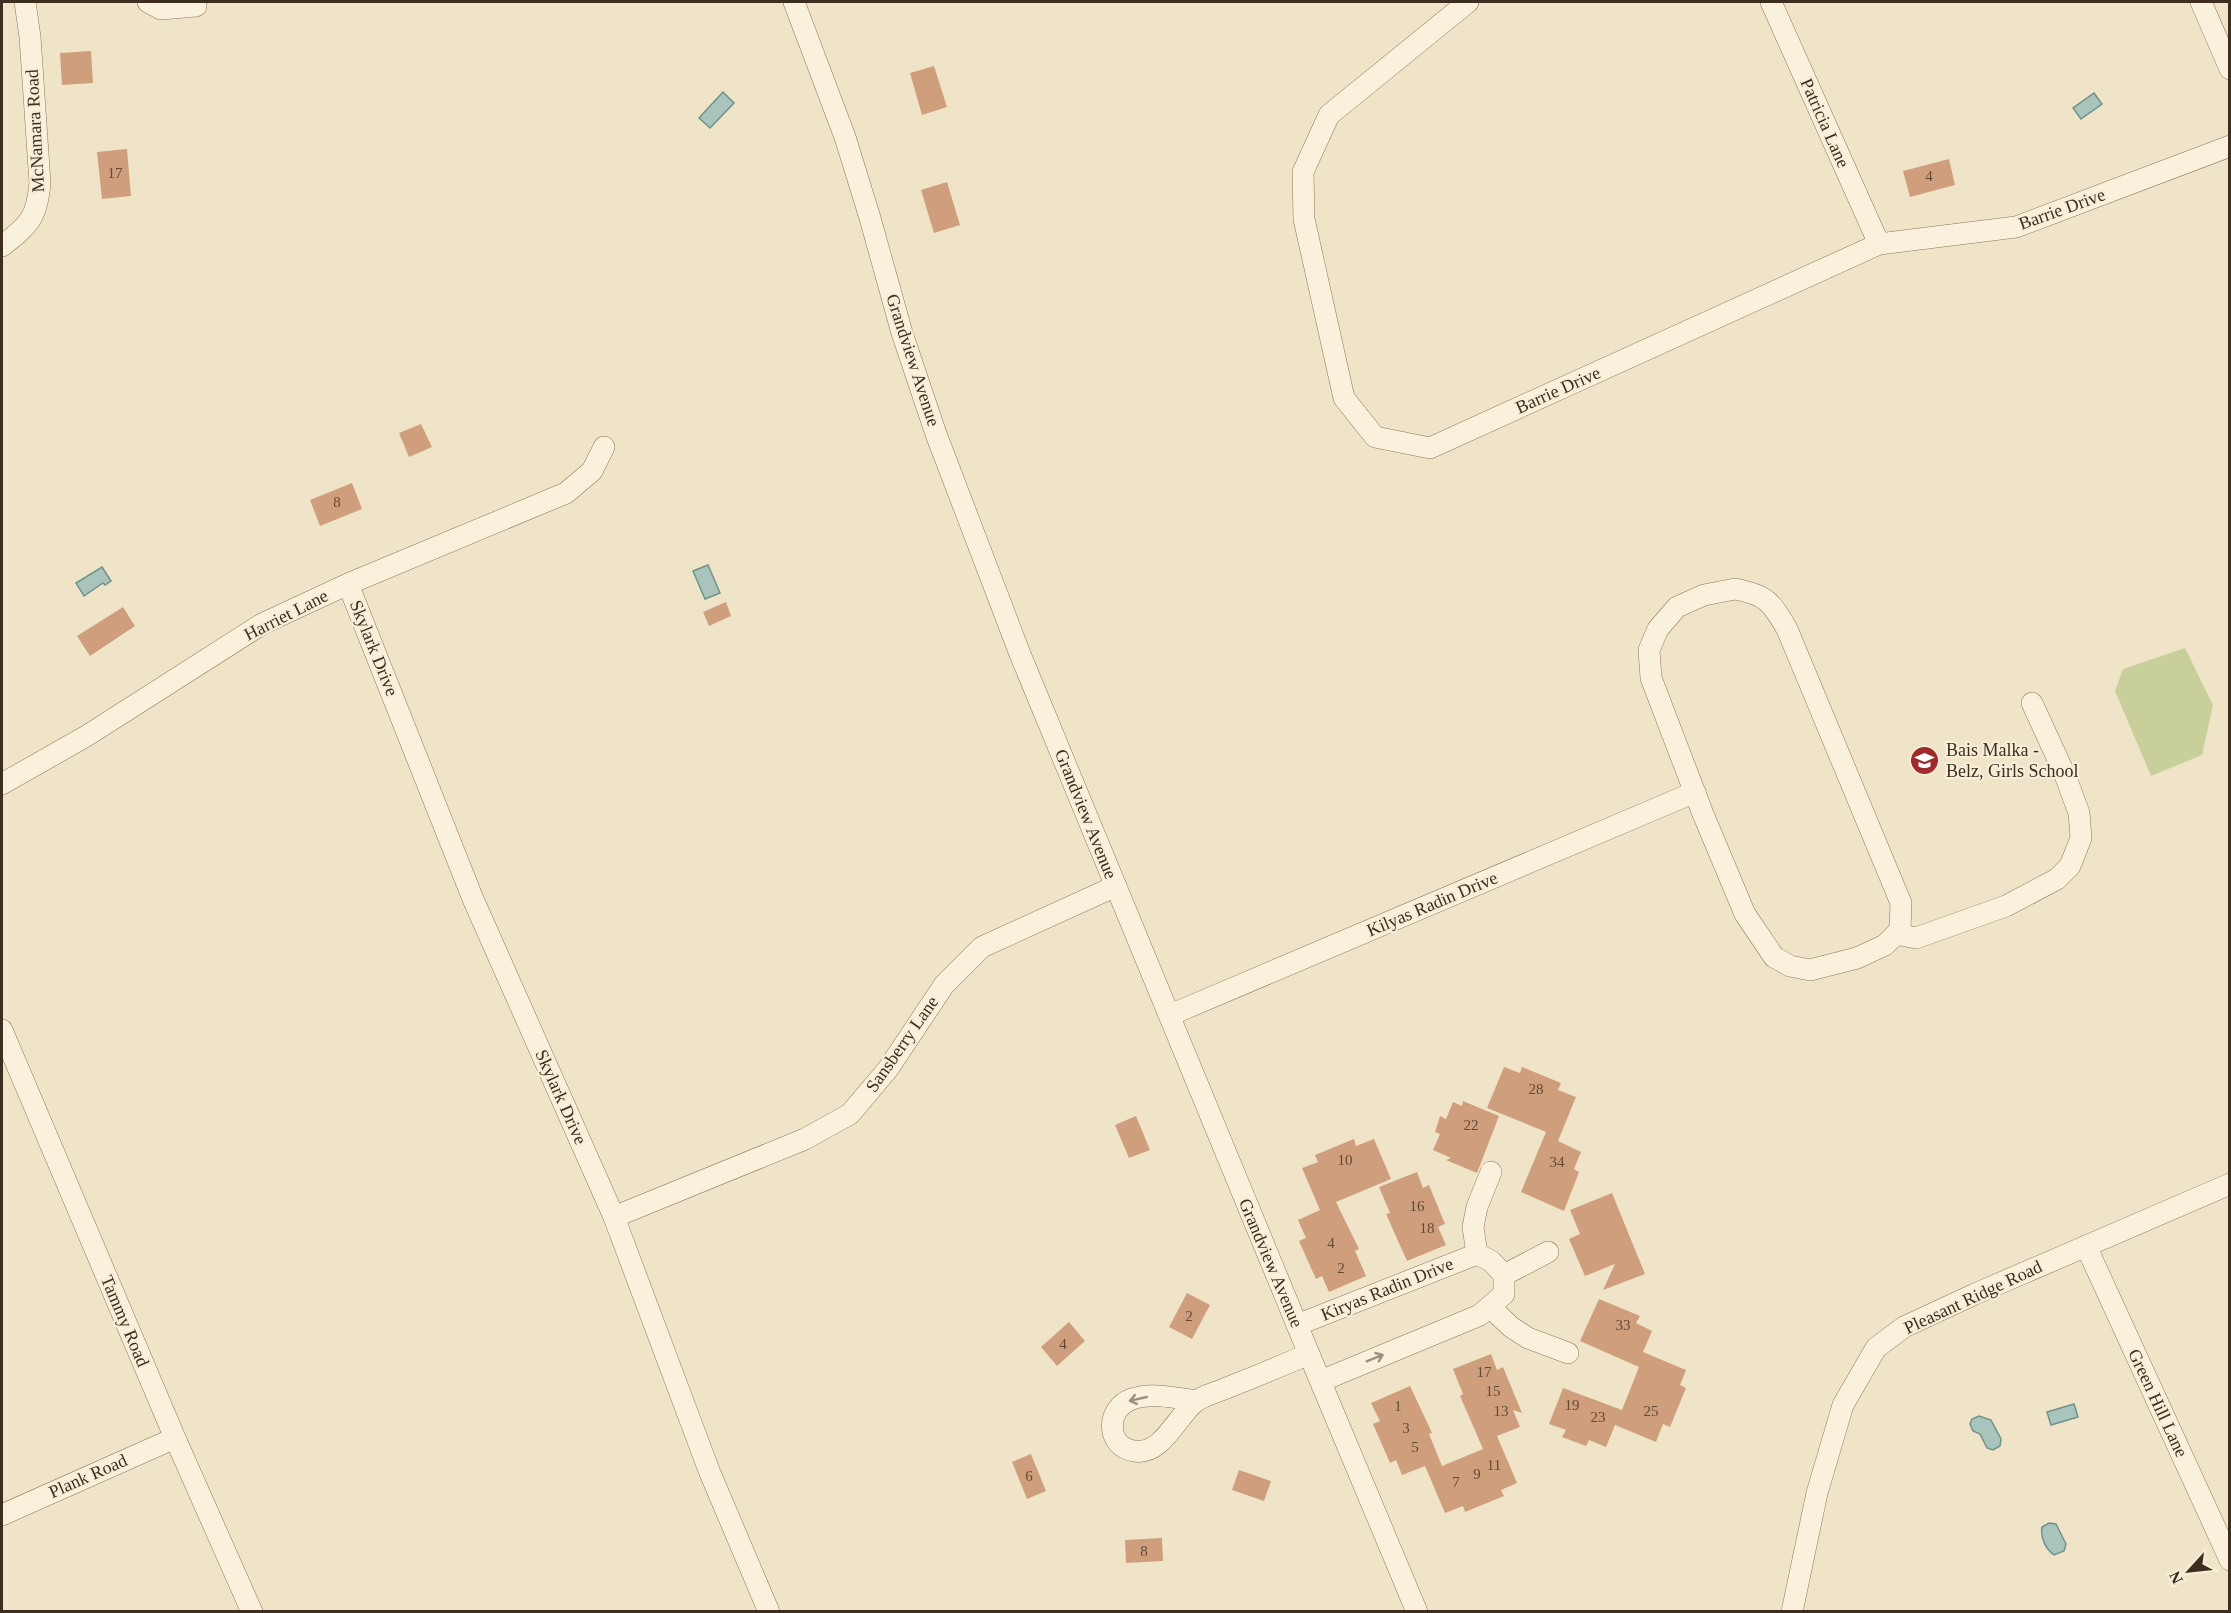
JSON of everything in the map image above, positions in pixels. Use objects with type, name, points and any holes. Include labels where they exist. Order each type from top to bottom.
[{"type":"street","name":"McNamara Road","points":[[2,246],[26,227],[38,205],[40,183],[30,38],[25,2]]},
{"type":"street","points":[[148,2],[161,9],[196,6]]},
{"type":"street","name":"Grandview Avenue","points":[[794,2],[845,137],[902,333],[936,434],[1020,654],[1417,1611]]},
{"type":"street","name":"Barrie Drive","points":[[1468,2],[1329,116],[1303,172],[1304,219],[1344,399],[1375,437],[1430,448],[1878,244],[2016,227],[2229,146]]},
{"type":"street","name":"Patricia Lane","points":[[1771,2],[1878,244]]},
{"type":"street","points":[[2201,2],[2229,69]]},
{"type":"street","name":"Harriet Lane","points":[[2,784],[88,735],[262,624],[348,584],[566,494],[592,471],[604,447]]},
{"type":"street","name":"Skylark Drive","points":[[348,584],[473,899],[614,1217],[710,1473],[769,1611]]},
{"type":"street","points":[[1735,589],[1757,593],[1773,606],[1787,629],[1901,903],[1900,930],[1896,934],[1885,945],[1857,958],[1810,970],[1790,966],[1774,957],[1745,914],[1651,678],[1649,650],[1658,629],[1677,607],[1704,595],[1735,589]]},
{"type":"street","points":[[1896,934],[1917,938],[2006,906],[2057,879],[2070,866],[2081,838],[2079,813],[2065,775],[2032,703]]},
{"type":"street","name":"Kilyas Radin Drive","points":[[1170,1015],[1695,792]]},
{"type":"street","name":"Sansberry Lane","points":[[614,1217],[805,1139],[850,1114],[888,1069],[944,985],[982,947],[1116,886]]},
{"type":"street","name":"Tammy Road","points":[[2,1030],[175,1438],[252,1611]]},
{"type":"street","name":"Kiryas Radin Drive","points":[[1477,1254],[1473,1227],[1477,1207],[1491,1172]]},
{"type":"street","name":"Pleasant Ridge Road","points":[[1792,1611],[1818,1493],[1843,1405],[1876,1348],[1904,1327],[2229,1184]]},
{"type":"street","name":"Green Hill Lane","points":[[2086,1246],[2229,1560]]},
{"type":"street","points":[[1321,1381],[1480,1316],[1504,1294],[1504,1275],[1548,1252]]},
{"type":"street","name":"Kiryas Radin Drive","points":[[1297,1325],[1411,1278],[1477,1254],[1491,1261],[1504,1275]]},
{"type":"street","points":[[1490,1307],[1511,1327],[1528,1338],[1568,1353]]},
{"type":"street","points":[[1196,1401],[1309,1354]]},
{"type":"street","name":"Plank Road","points":[[2,1515],[175,1438]]},
{"type":"green space","points":[[2185,648],[2213,705],[2202,755],[2151,776],[2115,691],[2123,669]]},
{"type":"water","points":[[723,92],[734,103],[710,128],[699,118]]},
{"type":"water","points":[[2094,93],[2102,104],[2081,119],[2073,108]]},
{"type":"water","points":[[708,565],[720,593],[705,599],[693,571]]},
{"type":"water","points":[[102,567],[111,581],[105,585],[103,583],[84,596],[76,583]]},
{"type":"water","points":[[2074,1404],[2078,1417],[2051,1425],[2047,1412]]},
{"type":"water","points":[[1979,1416],[1991,1420],[2001,1439],[2000,1446],[1993,1450],[1987,1448],[1980,1434],[1973,1431],[1970,1424],[1972,1419]]},
{"type":"water","points":[[2049,1523],[2056,1524],[2066,1544],[2064,1551],[2054,1555],[2048,1550],[2042,1535],[2042,1527]]},
{"type":"building","points":[[91,51],[93,83],[62,85],[60,53]]},
{"type":"building","points":[[934,66],[947,107],[922,115],[910,73]]},
{"type":"building","points":[[127,149],[131,196],[102,199],[97,152]]},
{"type":"building","points":[[1949,159],[1955,185],[1910,197],[1903,171]]},
{"type":"building","points":[[947,182],[960,225],[934,233],[921,190]]},
{"type":"building","points":[[421,424],[432,447],[409,457],[399,433]]},
{"type":"building","points":[[352,483],[362,509],[320,526],[310,500]]},
{"type":"building","points":[[726,602],[731,616],[709,626],[703,612]]},
{"type":"building","points":[[123,607],[135,626],[90,656],[77,636]]},
{"type":"building","points":[[1504,1067],[1520,1073],[1522,1067],[1561,1083],[1558,1090],[1576,1097],[1558,1141],[1581,1152],[1574,1169],[1579,1172],[1564,1211],[1521,1192],[1546,1132],[1487,1108]]},
{"type":"building","points":[[1463,1101],[1499,1116],[1477,1173],[1446,1160],[1451,1158],[1433,1150],[1440,1134],[1435,1132],[1440,1116],[1446,1119],[1453,1102],[1462,1106]]},
{"type":"building","points":[[1136,1116],[1150,1150],[1129,1158],[1115,1125]]},
{"type":"building","points":[[1354,1139],[1356,1146],[1374,1139],[1391,1179],[1336,1202],[1359,1249],[1355,1251],[1366,1276],[1329,1292],[1322,1276],[1316,1279],[1299,1241],[1306,1238],[1298,1220],[1320,1210],[1302,1168],[1318,1162],[1315,1155]]},
{"type":"building","points":[[1417,1172],[1423,1188],[1429,1185],[1445,1224],[1438,1227],[1446,1245],[1407,1261],[1386,1214],[1390,1213],[1379,1187]]},
{"type":"building","points":[[1612,1193],[1645,1274],[1603,1290],[1615,1264],[1585,1276],[1569,1239],[1580,1234],[1570,1210]]},
{"type":"building","points":[[1187,1293],[1210,1305],[1192,1339],[1169,1327]]},
{"type":"building","points":[[1599,1299],[1640,1316],[1636,1323],[1652,1331],[1643,1352],[1686,1370],[1680,1385],[1686,1388],[1670,1427],[1663,1424],[1656,1442],[1615,1425],[1606,1447],[1589,1440],[1586,1446],[1562,1437],[1566,1430],[1549,1424],[1563,1388],[1622,1410],[1639,1367],[1580,1341]]},
{"type":"building","points":[[1069,1322],[1085,1341],[1057,1366],[1041,1347]]},
{"type":"building","points":[[1491,1354],[1497,1370],[1503,1367],[1522,1413],[1513,1410],[1520,1427],[1497,1436],[1517,1483],[1501,1490],[1504,1496],[1465,1512],[1463,1506],[1445,1513],[1425,1466],[1402,1475],[1396,1460],[1390,1463],[1373,1424],[1380,1421],[1371,1403],[1410,1386],[1432,1433],[1429,1434],[1442,1466],[1483,1449],[1460,1396],[1463,1394],[1453,1369]]},
{"type":"building","points":[[1031,1454],[1046,1491],[1027,1499],[1012,1462]]},
{"type":"building","points":[[1239,1470],[1271,1481],[1264,1501],[1232,1490]]},
{"type":"building","points":[[1162,1538],[1163,1561],[1126,1563],[1125,1540]]},
{"type":"place","name":"Bais Malka - Belz, Girls School","points":[[1925,760]]}]
